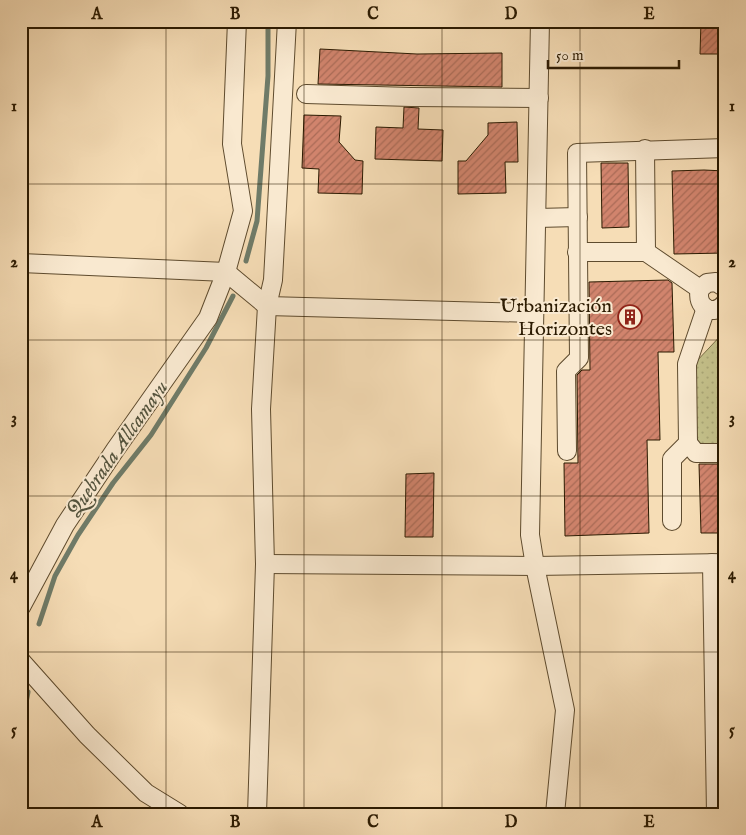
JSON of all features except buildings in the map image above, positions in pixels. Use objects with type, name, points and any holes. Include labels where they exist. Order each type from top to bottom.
[{"type":"street","points":[[21,607],[65,525],[208,318],[226,272],[243,211],[232,144],[237,21]]},
{"type":"street","points":[[257,814],[265,564],[261,409],[267,306],[273,280],[287,21]]},
{"type":"street","points":[[540,21],[530,535],[565,710],[555,814]]},
{"type":"street","points":[[306,94],[539,98]]},
{"type":"street","points":[[567,451],[566,371],[579,358],[577,152],[725,148]]},
{"type":"street","points":[[645,150],[646,252]]},
{"type":"street","points":[[537,218],[578,216]]},
{"type":"street","points":[[577,252],[646,252],[700,289]]},
{"type":"street","points":[[21,263],[226,272],[267,306],[533,313]]},
{"type":"street","points":[[723,285],[712,281],[703,285],[698,298],[706,308],[716,310],[725,303]]},
{"type":"street","points":[[706,308],[687,364],[688,443],[696,453],[725,453]]},
{"type":"street","points":[[672,521],[672,459],[688,443]]},
{"type":"street","points":[[265,564],[535,566],[718,563],[720,750],[716,814]]},
{"type":"street","points":[[21,661],[87,735],[146,793],[180,814]]},
{"type":"shaded area","points":[[725,331],[725,447],[696,444],[694,364]]},
{"type":"waterway","name":"Quebrada Allcamayu","points":[[246,261],[257,221],[268,76],[268,21]]},
{"type":"waterway","name":"Quebrada Allcamayu","points":[[39,624],[55,576],[78,535],[113,483],[151,435],[206,348],[233,296]]},
{"type":"waterway","name":"Quebrada Allcamayu","points":[[21,729],[28,692]]},
{"type":"place","name":"Urbanización Horizontes","points":[[630,317]]}]
